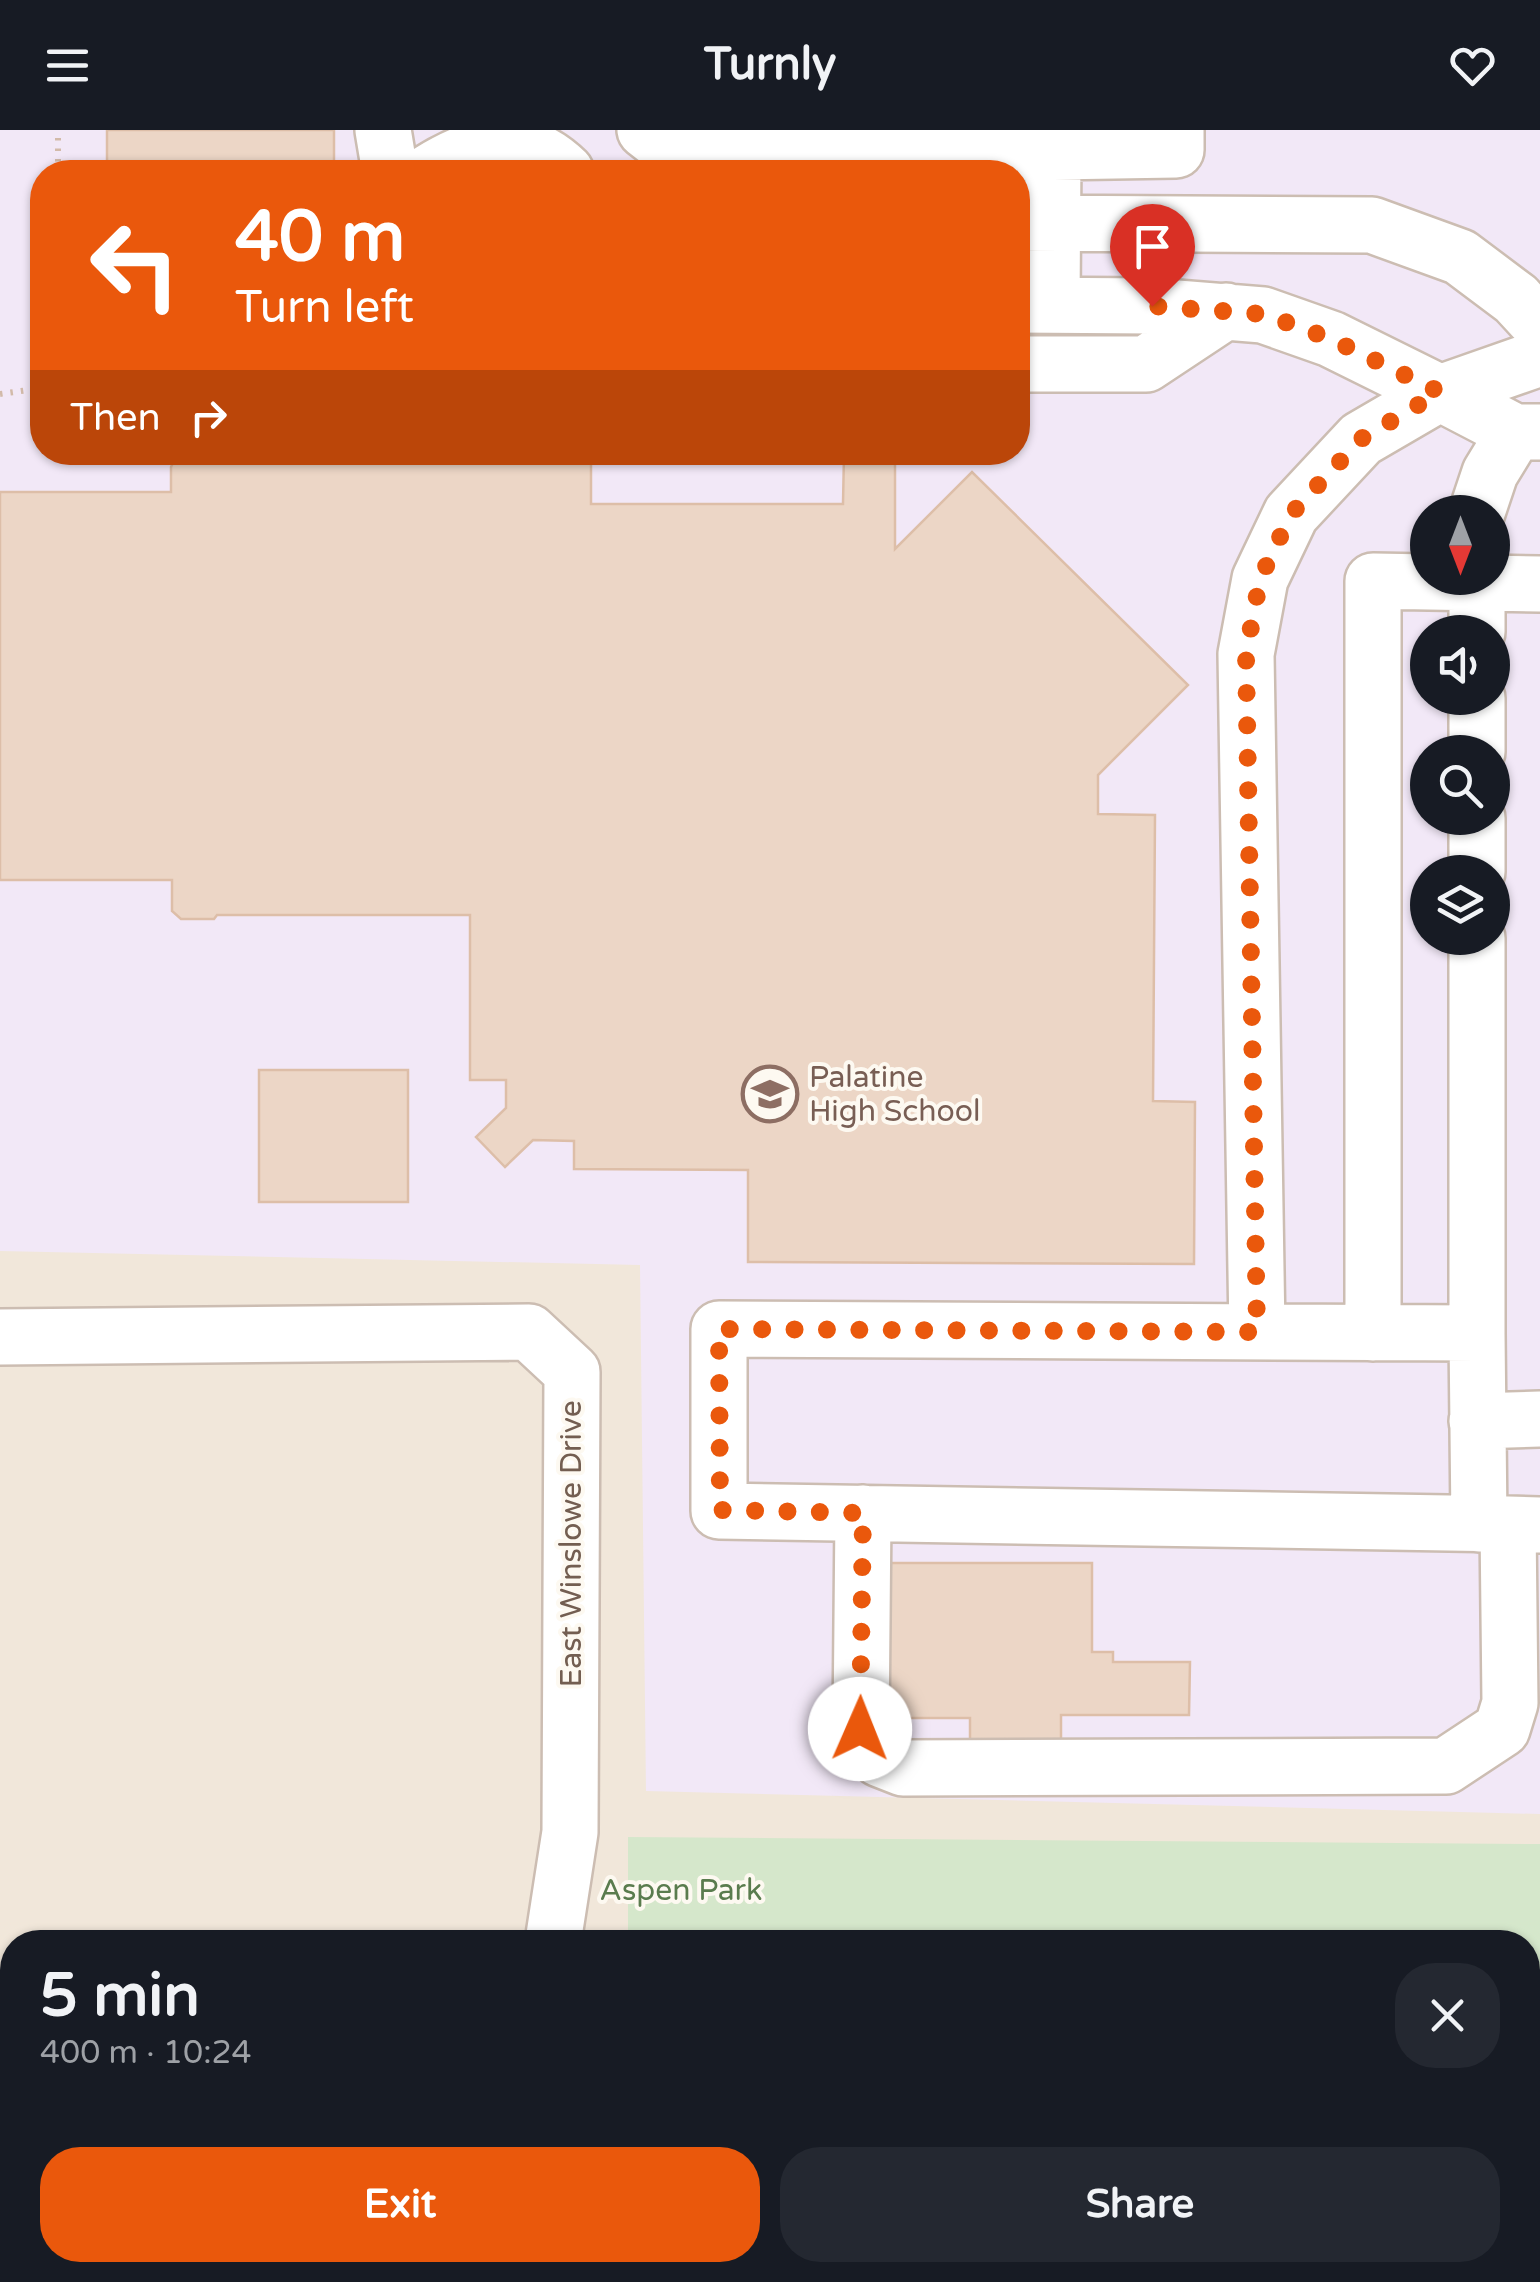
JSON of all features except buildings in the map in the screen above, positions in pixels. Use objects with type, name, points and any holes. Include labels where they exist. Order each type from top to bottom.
[{"type":"street","points":[[384,130],[388,160]]},
{"type":"street","points":[[645,130],[677,155],[1176,150],[1176,130]]},
{"type":"street","points":[[452,160],[476,148],[513,144],[546,153],[553,160]]},
{"type":"street","points":[[1053,152],[1035,224],[1035,305],[1264,314],[1331,339],[1527,432],[1490,472],[1483,495]]},
{"type":"street","points":[[1035,224],[1372,225],[1460,257],[1516,299],[1540,325]]},
{"type":"street","points":[[1030,364],[1146,364],[1226,311]]},
{"type":"street","points":[[1257,1332],[1246,654],[1260,579],[1291,514],[1361,439],[1440,392],[1540,358]]},
{"type":"street","points":[[1373,1333],[1373,581],[1477,598],[1540,584]]},
{"type":"street","points":[[863,1513],[860,1729],[880,1759],[904,1768],[1446,1766],[1502,1729],[1510,1704],[1509,1524],[1477,1421],[1477,955]]},
{"type":"street","points":[[1477,1334],[719,1329],[720,1510],[1509,1524]]},
{"type":"street","name":"East Winslowe Drive","points":[[0,1337],[529,1332],[572,1372],[570,1832],[556,1930]]},
{"type":"street","points":[[1477,1421],[1540,1420]]},
{"type":"path","points":[[58,130],[58,160]]},
{"type":"path","points":[[0,394],[30,390]]},
{"type":"shaded area","name":"Palatine High School","points":[[0,130],[1540,130],[1540,1930],[0,1930]]},
{"type":"shaded area","name":"Palatine High School","points":[[0,130],[1540,130],[1540,1814],[646,1791],[640,1265],[0,1251]]},
{"type":"green space","name":"Aspen Park","points":[[628,1837],[1540,1844],[1540,1930],[628,1930]]},
{"type":"place","name":"Palatine High School","points":[[770,1094]]},
{"type":"route","points":[[860,1729],[863,1513],[720,1510],[719,1329],[1257,1332],[1246,654],[1260,579],[1291,514],[1361,439],[1440,392],[1331,339],[1264,314],[1152,306]]}]
